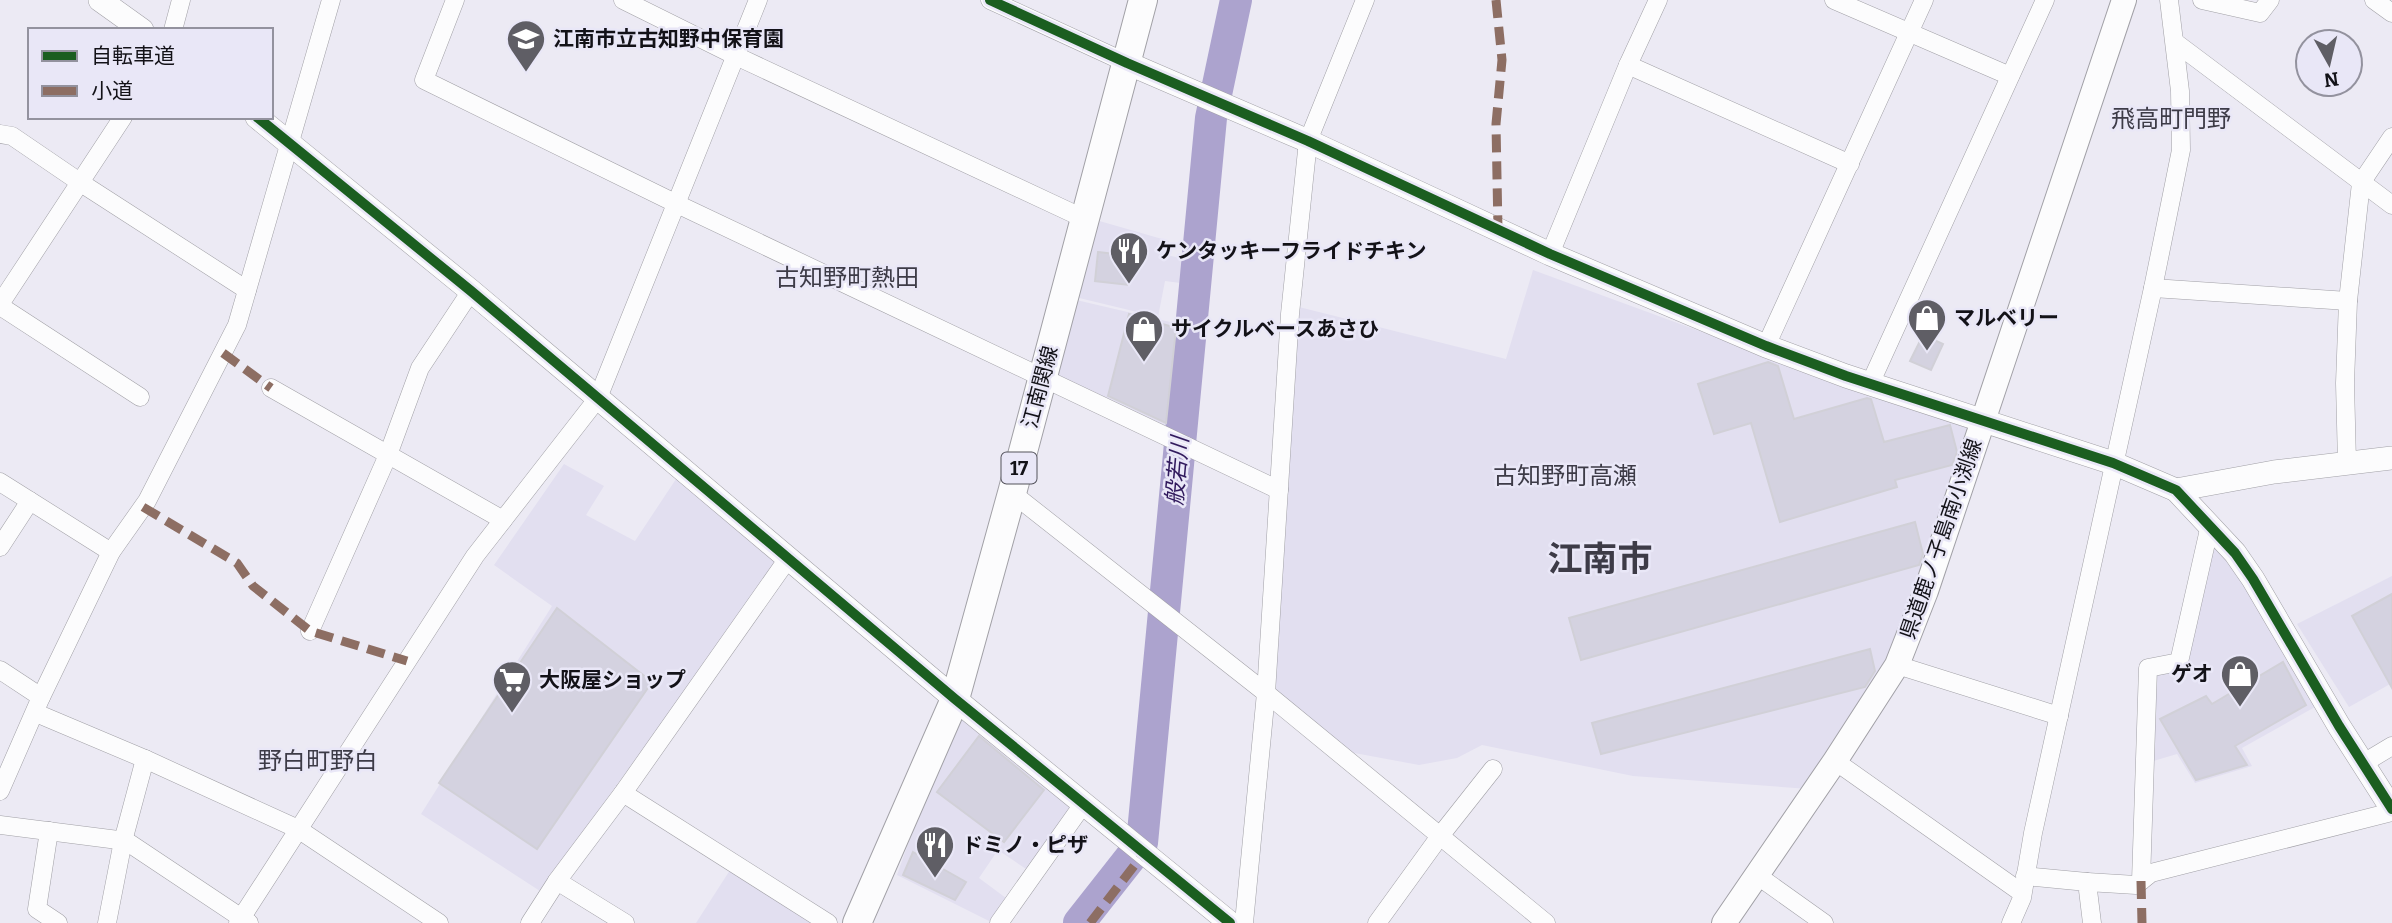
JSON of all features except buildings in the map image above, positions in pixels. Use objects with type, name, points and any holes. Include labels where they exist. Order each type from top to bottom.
[{"type":"main road","name":"江南関線","points":[[857,923],[955,699],[1143,0]]},
{"type":"main road","name":"県道鹿ノ子島南小渕線","points":[[1724,923],[1897,665],[1926,591],[2123,0]]},
{"type":"street","points":[[100,0],[139,28]]},
{"type":"street","points":[[174,28],[181,0]]},
{"type":"street","points":[[0,790],[111,552],[147,501],[237,325],[331,0]]},
{"type":"street","points":[[455,0],[424,80],[677,204],[1279,489]]},
{"type":"street","points":[[623,0],[736,56],[1085,219]]},
{"type":"street","points":[[0,825],[122,841],[243,921],[298,829],[475,556],[598,398],[758,0]]},
{"type":"street","points":[[990,0],[1308,141],[1549,254],[1766,346],[1870,384],[2113,463],[2176,491],[2235,553],[2253,579],[2392,811],[2151,873],[2136,885],[2087,882],[2024,885],[1835,761]]},
{"type":"street","points":[[1549,254],[1658,0]]},
{"type":"street","points":[[1834,0],[2010,76]]},
{"type":"street","points":[[1766,346],[1924,0]]},
{"type":"street","points":[[1870,384],[2045,0]]},
{"type":"street","points":[[2011,923],[2024,885],[2181,150],[2176,43],[2169,0]]},
{"type":"street","points":[[2202,0],[2260,13],[2270,0]]},
{"type":"street","points":[[2374,0],[2392,13]]},
{"type":"street","points":[[1244,923],[1266,693],[1290,314],[1308,141],[1358,2]]},
{"type":"street","points":[[2176,43],[2392,205]]},
{"type":"street","points":[[1628,65],[1850,164]]},
{"type":"street","points":[[122,119],[0,305],[139,397]]},
{"type":"street","points":[[259,119],[471,291],[787,560],[1230,923]]},
{"type":"street","points":[[0,134],[12,136],[247,290]]},
{"type":"street","points":[[2347,463],[2345,383],[2348,301],[2361,183],[2392,137]]},
{"type":"street","points":[[2153,288],[2348,301]]},
{"type":"street","points":[[310,631],[388,454],[420,368],[471,291]]},
{"type":"street","points":[[271,388],[503,520]]},
{"type":"street","points":[[2176,491],[2274,472],[2392,458]]},
{"type":"street","points":[[0,482],[111,552]]},
{"type":"street","points":[[1012,493],[1266,693],[1546,923]]},
{"type":"street","points":[[0,547],[30,502]]},
{"type":"street","points":[[2141,881],[2148,668],[2179,662],[2210,525]]},
{"type":"street","points":[[530,923],[557,881],[623,793],[787,560]]},
{"type":"street","points":[[1897,665],[2059,716]]},
{"type":"street","points":[[0,670],[38,705],[145,759],[298,829],[439,923]]},
{"type":"street","points":[[2362,764],[2392,746]]},
{"type":"street","points":[[107,923],[122,841],[145,759]]},
{"type":"street","points":[[1380,922],[1440,836],[1493,769]]},
{"type":"street","points":[[623,793],[828,923]]},
{"type":"street","points":[[999,923],[1084,803]]},
{"type":"street","points":[[50,831],[37,909],[58,923]]},
{"type":"street","points":[[1758,876],[1824,923]]},
{"type":"street","points":[[557,881],[625,923]]},
{"type":"street","points":[[2087,882],[2092,923]]},
{"type":"shaded area","points":[[1096,220],[1169,241],[1166,255],[1191,260],[1188,284],[1165,281],[1158,317],[1075,297]]},
{"type":"shaded area","points":[[1533,270],[1762,354],[1973,427],[1890,663],[1809,789],[1633,776],[1482,745],[1457,758],[1419,765],[1349,752],[1274,691],[1299,307],[1506,359]]},
{"type":"shaded area","points":[[1072,299],[1183,325],[1172,433],[1051,376]]},
{"type":"shaded area","points":[[564,464],[604,486],[586,515],[635,541],[678,476],[778,562],[540,891],[421,814],[552,606],[494,565]]},
{"type":"shaded area","points":[[2211,533],[2240,566],[2315,707],[2242,748],[2252,766],[2195,783],[2177,754],[2150,762],[2153,672],[2183,665]]},
{"type":"shaded area","points":[[2392,576],[2392,683],[2349,707],[2297,624]]},
{"type":"shaded area","points":[[957,706],[1077,807],[1029,871],[998,850],[979,878],[1010,901],[993,923],[897,875]]},
{"type":"shaded area","points":[[732,867],[821,923],[696,923]]},
{"type":"waterway","name":"般若川","points":[[1079,923],[1142,843],[1211,118],[1236,0]]},
{"type":"marked path","points":[[1496,0],[1502,60],[1496,124],[1498,230]]},
{"type":"marked path","points":[[223,353],[271,388]]},
{"type":"marked path","points":[[143,507],[237,563],[253,586],[310,631],[407,661]]},
{"type":"marked path","points":[[1090,923],[1144,853]]},
{"type":"marked path","points":[[2141,881],[2142,923]]},
{"type":"cycle path","points":[[990,0],[1308,141],[1550,254],[1766,346],[1846,376],[2113,463],[2176,490],[2235,553],[2253,579],[2339,726],[2392,809]]},
{"type":"cycle path","points":[[259,119],[471,291],[955,699],[1230,923]]},
{"type":"place","name":"江南市立古知野中保育園","points":[[526,73]]},
{"type":"place","name":"ケンタッキーフライドチキン","points":[[1129,285]]},
{"type":"place","name":"マルベリー","points":[[1927,352]]},
{"type":"place","name":"サイクルベースあさひ","points":[[1144,363]]},
{"type":"place","name":"ゲオ","points":[[2240,708]]},
{"type":"place","name":"大阪屋ショップ","points":[[512,714]]},
{"type":"place","name":"ドミノ・ピザ","points":[[935,879]]},
{"type":"district","name":"飛高町門野","points":[[2171,119]]},
{"type":"district","name":"古知野町熱田","points":[[847,278]]},
{"type":"district","name":"古知野町高瀬","points":[[1565,476]]},
{"type":"district","name":"江南市","points":[[1600,559]]},
{"type":"district","name":"野白町野白","points":[[318,761]]}]
